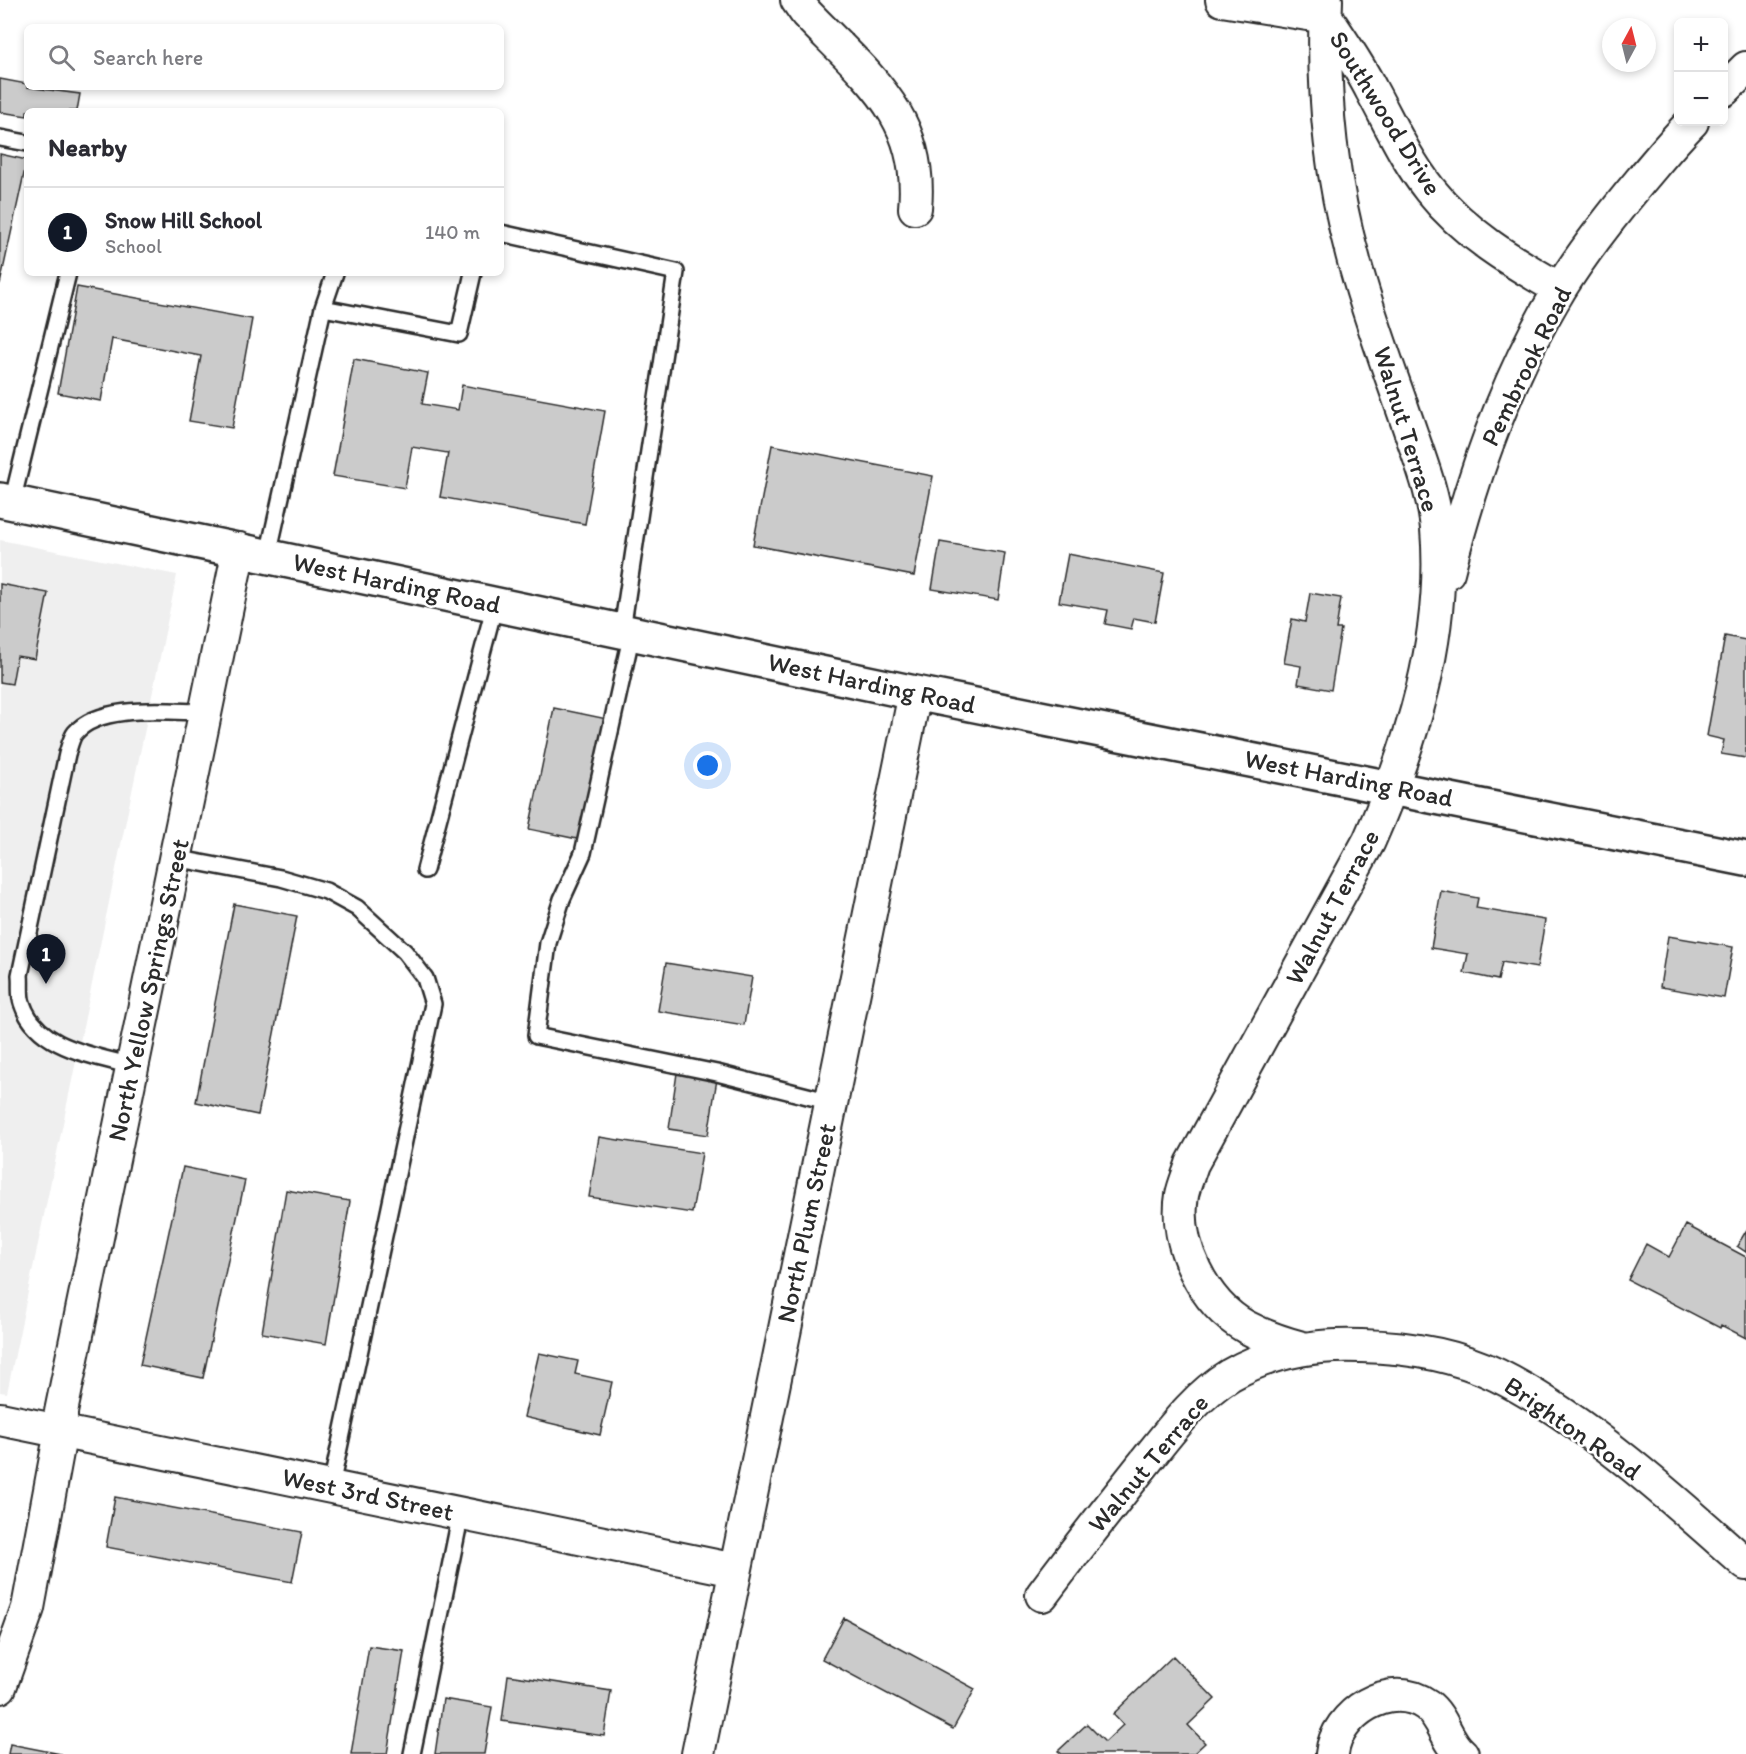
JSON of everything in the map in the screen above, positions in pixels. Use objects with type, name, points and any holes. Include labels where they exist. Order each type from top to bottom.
[{"type":"street","points":[[797,0],[806,14],[883,93],[903,123],[914,153],[917,189],[915,208]]},
{"type":"street","name":"Southwood Drive","points":[[1222,0],[1326,9],[1398,140],[1429,189],[1458,221],[1505,259],[1560,289]]},
{"type":"street","name":"Walnut Terrace","points":[[1302,1348],[1245,1326],[1226,1311],[1203,1284],[1187,1253],[1181,1225],[1182,1195],[1192,1164],[1369,841],[1393,787],[1412,726],[1438,610],[1437,529],[1430,487],[1360,283],[1339,199],[1327,125],[1326,9]]},
{"type":"street","points":[[1728,86],[1746,68]]},
{"type":"street","name":"Pembrook Road","points":[[1438,610],[1465,505],[1499,412],[1537,331],[1560,289],[1603,226],[1689,126]]},
{"type":"street","name":"West Harding Road","points":[[6,501],[915,693],[1746,859]]},
{"type":"street","name":"North Yellow Springs Street","points":[[2,1676],[27,1608],[60,1431],[61,1412],[205,712],[253,552]]},
{"type":"street","name":"North Plum Street","points":[[698,1754],[915,693]]},
{"type":"street","name":"Brighton Road","points":[[1302,1348],[1342,1345],[1402,1347],[1447,1357],[1496,1374],[1548,1405],[1619,1458],[1746,1564]]},
{"type":"street","name":"Walnut Terrace","points":[[1041,1595],[1176,1424],[1208,1391],[1229,1376],[1265,1358],[1302,1348]]},
{"type":"street","name":"West 3rd Street","points":[[0,1419],[735,1570]]},
{"type":"street","points":[[1332,1754],[1333,1745],[1343,1724],[1359,1707],[1381,1698],[1403,1697],[1426,1704],[1441,1720],[1455,1748],[1462,1754]]},
{"type":"lane","points":[[0,138],[24,142]]},
{"type":"lane","points":[[504,234],[676,272],[627,632],[582,853],[562,899],[548,943],[536,1036],[717,1073],[831,1102]]},
{"type":"lane","points":[[6,501],[67,276]]},
{"type":"lane","points":[[253,552],[334,276]]},
{"type":"lane","points":[[323,308],[459,334],[472,276]]},
{"type":"lane","points":[[425,870],[495,604]]},
{"type":"lane","points":[[132,1066],[68,1047],[44,1035],[30,1020],[21,1002],[20,975],[67,754],[74,734],[91,720],[117,713],[205,712]]},
{"type":"lane","points":[[175,858],[315,888],[357,908],[405,952],[425,978],[433,1004],[331,1486]]},
{"type":"lane","points":[[412,1754],[460,1513]]},
{"type":"shaded area","points":[[0,540],[177,575],[7,1393],[0,1392]]},
{"type":"building","points":[[0,79],[24,83],[24,90],[50,90],[80,94],[78,108],[24,108],[24,116],[0,112]]},
{"type":"building","points":[[0,154],[24,159],[24,174],[0,284]]},
{"type":"building","points":[[77,287],[252,319],[232,428],[189,421],[201,356],[112,339],[101,401],[58,393]]},
{"type":"building","points":[[354,359],[428,373],[422,404],[458,410],[462,385],[605,411],[585,524],[440,497],[448,453],[412,447],[405,488],[333,476]]},
{"type":"building","points":[[772,445],[933,476],[914,576],[753,545]]},
{"type":"building","points":[[940,542],[1005,553],[998,600],[932,589]]},
{"type":"building","points":[[1068,554],[1164,573],[1155,622],[1134,618],[1131,629],[1105,624],[1108,610],[1059,602]]},
{"type":"building","points":[[0,584],[48,593],[35,659],[17,656],[12,684],[0,682]]},
{"type":"building","points":[[1310,593],[1341,598],[1336,629],[1341,629],[1331,690],[1298,684],[1301,666],[1284,663],[1292,619],[1305,622]]},
{"type":"building","points":[[1725,636],[1746,640],[1746,758],[1721,754],[1724,740],[1707,736]]},
{"type":"building","points":[[554,708],[607,719],[582,840],[529,829]]},
{"type":"building","points":[[1441,891],[1478,898],[1476,908],[1545,920],[1537,968],[1502,962],[1498,980],[1464,973],[1468,954],[1431,948]]},
{"type":"building","points":[[234,904],[297,916],[258,1115],[196,1102]]},
{"type":"building","points":[[1668,936],[1733,947],[1724,998],[1660,987]]},
{"type":"building","points":[[666,963],[752,977],[744,1025],[658,1011]]},
{"type":"building","points":[[677,1073],[717,1079],[708,1135],[669,1129]]},
{"type":"building","points":[[599,1137],[702,1153],[692,1213],[589,1197]]},
{"type":"building","points":[[183,1167],[245,1180],[203,1378],[140,1365]]},
{"type":"building","points":[[286,1190],[350,1201],[326,1344],[262,1333]]},
{"type":"building","points":[[1686,1225],[1746,1257],[1746,1338],[1721,1325],[1720,1328],[1628,1280],[1646,1244],[1669,1257]]},
{"type":"building","points":[[1746,1231],[1746,1252],[1737,1246]]},
{"type":"building","points":[[539,1353],[578,1361],[575,1374],[612,1382],[600,1435],[524,1417]]},
{"type":"building","points":[[115,1497],[302,1532],[292,1582],[106,1547]]},
{"type":"building","points":[[844,1618],[975,1689],[953,1729],[822,1659]]},
{"type":"building","points":[[369,1646],[404,1651],[387,1754],[351,1754]]},
{"type":"building","points":[[1173,1656],[1215,1699],[1188,1725],[1205,1743],[1193,1754],[1062,1754],[1058,1751],[1087,1724],[1105,1742],[1123,1725],[1113,1714]]},
{"type":"building","points":[[508,1675],[611,1691],[604,1736],[502,1721]]},
{"type":"building","points":[[443,1699],[492,1707],[484,1754],[435,1754]]},
{"type":"building","points":[[10,1744],[61,1754],[8,1754]]},
{"type":"place","name":"Snow Hill School","points":[[46,984]]}]
